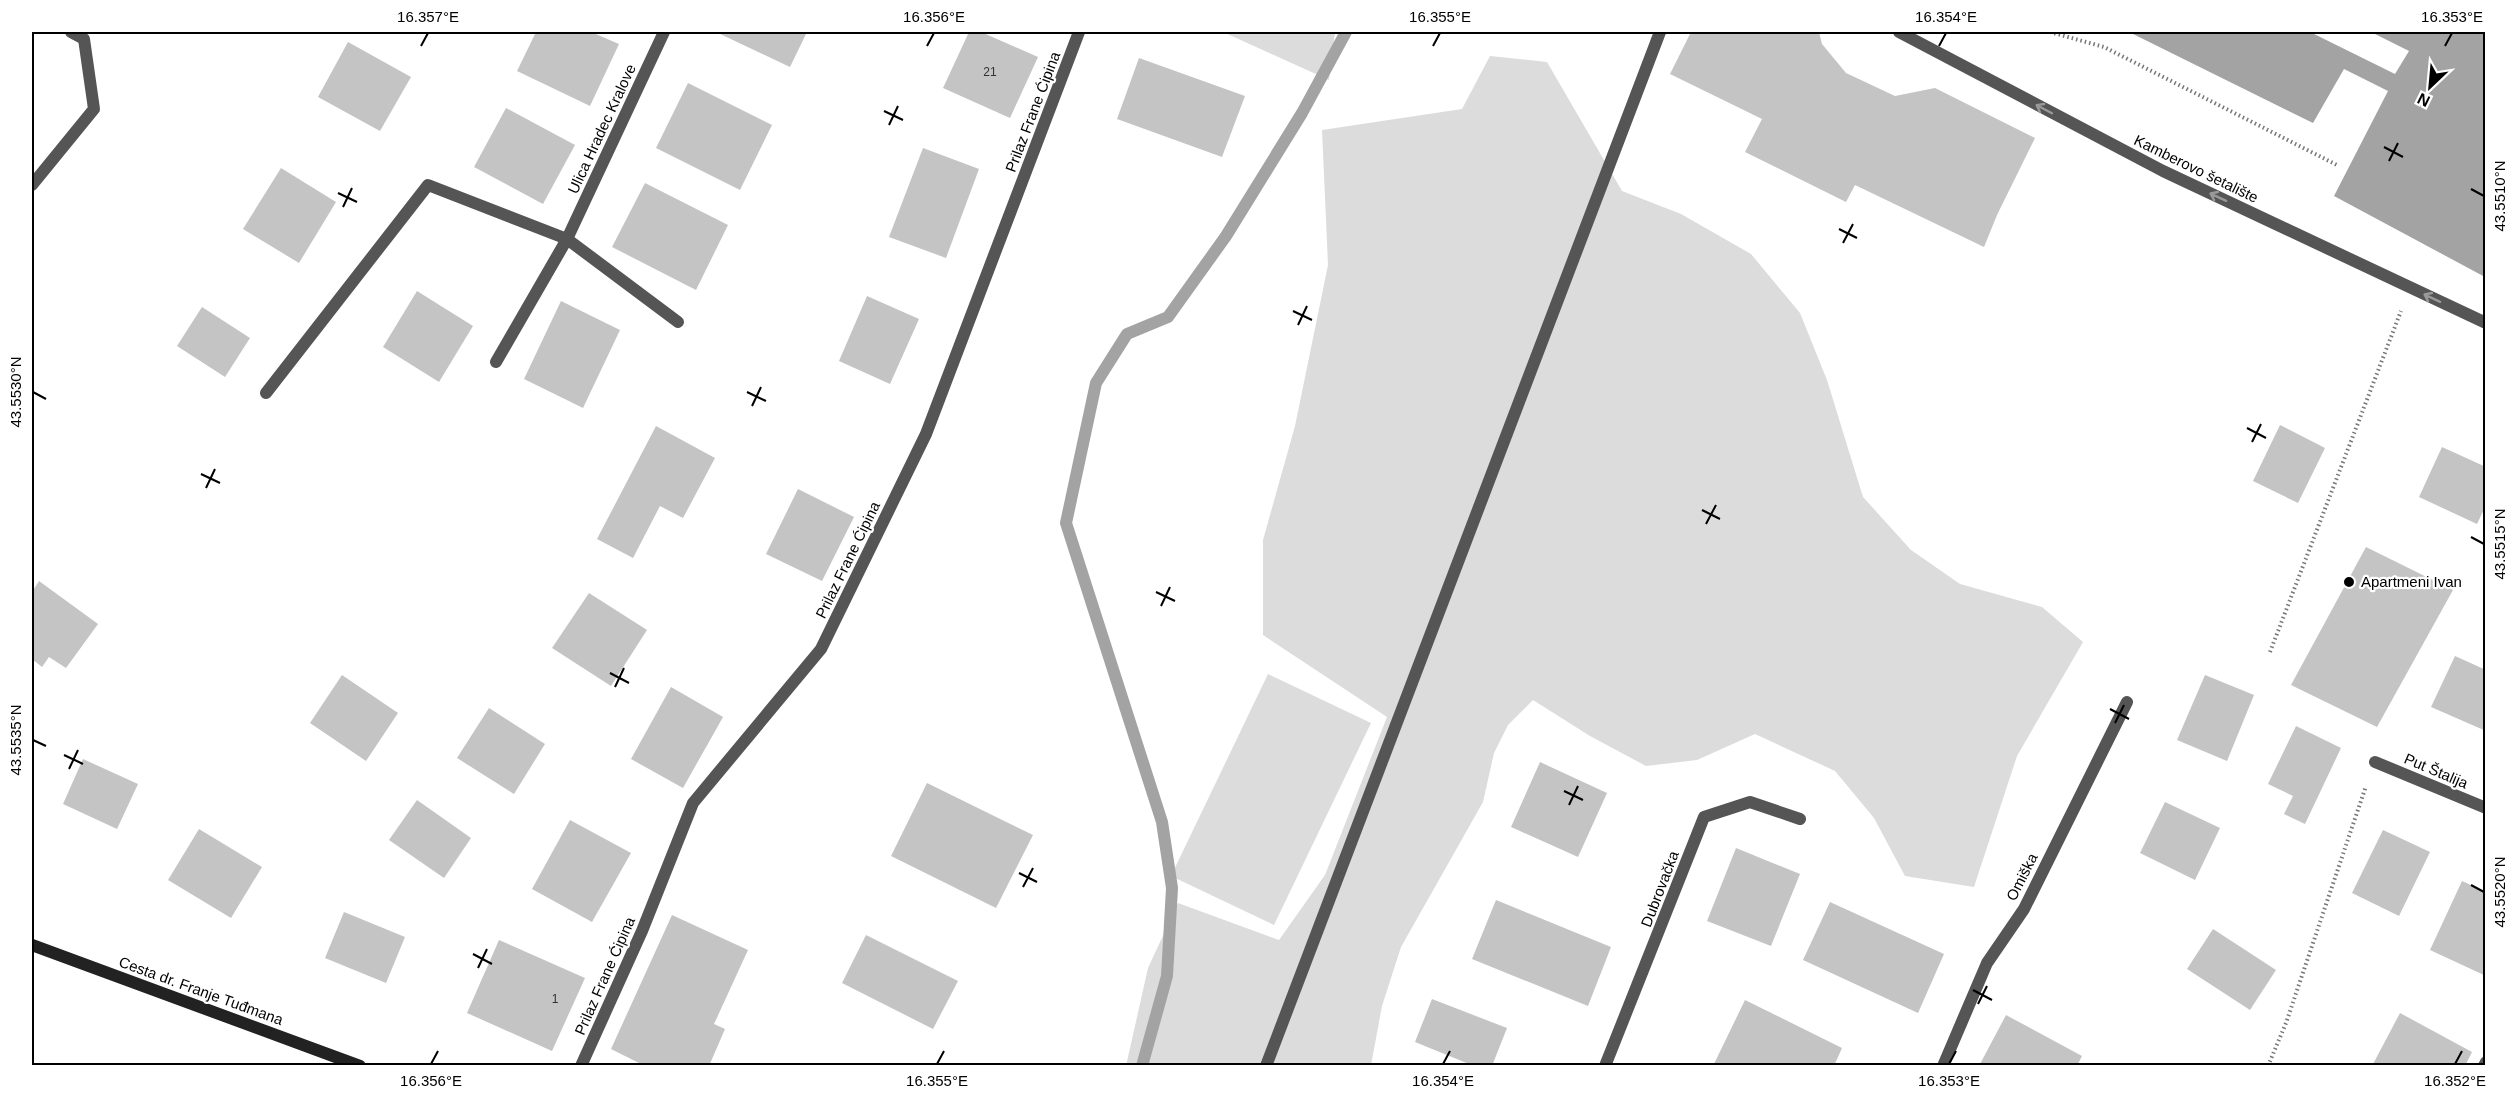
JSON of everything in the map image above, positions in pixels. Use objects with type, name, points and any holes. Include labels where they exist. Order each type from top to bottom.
[{"type":"main road","name":"Cesta dr. Franje Tuđmana","points":[[32,945],[360,1065]]},
{"type":"street","points":[[32,185],[94,109],[84,39],[71,32]]},
{"type":"street","name":"Ulica Hradec Kralove","points":[[496,362],[567,239],[664,32]]},
{"type":"street","name":"Prilaz Frane Ćipina","points":[[581,1065],[642,931],[693,803],[821,649],[926,434],[1079,32]]},
{"type":"street","points":[[1266,1065],[1660,32]]},
{"type":"street","name":"Kamberovo šetalište","points":[[1899,32],[2163,171],[2486,323]]},
{"type":"street","points":[[266,393],[428,185],[567,239],[678,322]]},
{"type":"street","name":"Omiška","points":[[1943,1065],[1987,963],[2024,909],[2127,702]]},
{"type":"street","name":"Put Štalija","points":[[2375,762],[2486,808]]},
{"type":"street","name":"Dubrovačka","points":[[1605,1065],[1704,817],[1750,802],[1800,819]]},
{"type":"path","points":[[2050,32],[2104,47],[2337,165]]},
{"type":"path","points":[[2270,652],[2410,288]]},
{"type":"path","points":[[2268,1065],[2286,1023],[2375,762]]},
{"type":"shaded area","points":[[1223,32],[1335,32],[1329,80]]},
{"type":"shaded area","points":[[2129,32],[2310,32],[2395,74],[2409,51],[2371,32],[2485,32],[2485,277],[2334,196],[2388,91],[2344,69],[2313,123]]},
{"type":"shaded area","points":[[1490,56],[1547,62],[1622,191],[1681,214],[1751,254],[1800,313],[1827,380],[1863,497],[1911,550],[1960,584],[2042,607],[2083,642],[2017,756],[1974,887],[1905,876],[1874,818],[1835,771],[1755,734],[1697,760],[1646,766],[1590,736],[1533,700],[1508,725],[1494,753],[1483,802],[1401,947],[1382,1006],[1371,1065],[1126,1066],[1148,968],[1178,903],[1279,940],[1325,875],[1387,717],[1263,635],[1263,540],[1295,426],[1328,265],[1322,130],[1462,109]]},
{"type":"shaded area","points":[[1268,674],[1371,723],[1274,925],[1171,876]]},
{"type":"building","points":[[536,32],[591,32],[619,44],[590,106],[517,71]]},
{"type":"building","points":[[716,32],[807,32],[790,67]]},
{"type":"building","points":[[969,32],[981,32],[1038,57],[1010,118],[943,88]]},
{"type":"building","points":[[1691,32],[1819,32],[1822,44],[1846,73],[1895,96],[1935,88],[2035,138],[1984,247],[1855,185],[1846,202],[1745,152],[1762,119],[1670,74]]},
{"type":"building","points":[[348,42],[411,77],[380,131],[318,97]]},
{"type":"building","points":[[1139,58],[1245,96],[1222,157],[1117,119]]},
{"type":"building","points":[[688,83],[772,125],[740,190],[656,148]]},
{"type":"building","points":[[506,108],[575,145],[543,204],[474,167]]},
{"type":"building","points":[[923,148],[979,169],[946,258],[889,237]]},
{"type":"building","points":[[281,168],[336,202],[299,263],[243,229]]},
{"type":"building","points":[[645,183],[728,225],[696,290],[612,247]]},
{"type":"building","points":[[417,291],[473,326],[439,382],[383,347]]},
{"type":"building","points":[[867,296],[919,319],[890,384],[839,361]]},
{"type":"building","points":[[561,301],[620,330],[583,408],[524,379]]},
{"type":"building","points":[[202,307],[250,338],[225,377],[177,346]]},
{"type":"building","points":[[2280,425],[2325,448],[2298,503],[2253,481]]},
{"type":"building","points":[[656,426],[715,458],[683,518],[660,506],[633,558],[597,539]]},
{"type":"building","points":[[2442,447],[2486,467],[2486,505],[2477,524],[2419,497]]},
{"type":"building","points":[[798,489],[854,517],[822,581],[766,554]]},
{"type":"building","points":[[2366,547],[2453,590],[2377,727],[2291,685]]},
{"type":"building","points":[[39,581],[98,624],[66,668],[49,657],[42,667],[32,659],[32,592]]},
{"type":"building","points":[[589,593],[647,630],[611,686],[552,648]]},
{"type":"building","points":[[2455,656],[2486,670],[2486,731],[2431,707]]},
{"type":"building","points":[[342,675],[398,713],[366,761],[310,723]]},
{"type":"building","points":[[2205,675],[2254,695],[2227,761],[2177,740]]},
{"type":"building","points":[[671,687],[723,717],[683,788],[631,759]]},
{"type":"building","points":[[489,708],[545,744],[514,794],[457,758]]},
{"type":"building","points":[[2296,726],[2341,748],[2305,824],[2284,814],[2293,796],[2268,784]]},
{"type":"building","points":[[83,759],[138,784],[117,829],[63,804]]},
{"type":"building","points":[[1540,762],[1607,793],[1578,857],[1511,827]]},
{"type":"building","points":[[927,783],[1033,835],[996,908],[891,856]]},
{"type":"building","points":[[417,800],[471,838],[444,878],[389,840]]},
{"type":"building","points":[[2165,802],[2220,828],[2195,880],[2140,853]]},
{"type":"building","points":[[570,820],[631,853],[592,922],[532,889]]},
{"type":"building","points":[[199,829],[262,867],[231,918],[168,880]]},
{"type":"building","points":[[2383,830],[2430,852],[2399,916],[2352,893]]},
{"type":"building","points":[[1736,848],[1800,874],[1771,946],[1707,921]]},
{"type":"building","points":[[2462,881],[2486,892],[2486,976],[2430,950]]},
{"type":"building","points":[[1496,900],[1611,947],[1588,1006],[1472,959]]},
{"type":"building","points":[[1830,902],[1944,954],[1918,1013],[1803,960]]},
{"type":"building","points":[[344,912],[405,937],[386,983],[325,958]]},
{"type":"building","points":[[672,915],[748,950],[714,1024],[725,1029],[709,1066],[645,1066],[611,1049]]},
{"type":"building","points":[[2213,929],[2276,970],[2250,1010],[2187,969]]},
{"type":"building","points":[[866,935],[958,981],[933,1029],[842,983]]},
{"type":"building","points":[[499,940],[585,978],[552,1051],[467,1013]]},
{"type":"building","points":[[1432,999],[1507,1028],[1492,1066],[1474,1066],[1415,1042]]},
{"type":"building","points":[[1745,1000],[1842,1048],[1834,1066],[1713,1066]]},
{"type":"building","points":[[2400,1013],[2472,1052],[2465,1066],[2372,1066]]},
{"type":"building","points":[[2006,1015],[2082,1056],[2077,1066],[1979,1066]]},
{"type":"waterway","points":[[1142,1066],[1167,976],[1172,888],[1162,822],[1066,523],[1096,383],[1127,334],[1168,317],[1226,236],[1302,113],[1346,32]]},
{"type":"place","name":"Apartmeni Ivan","points":[[2349,582]]}]
